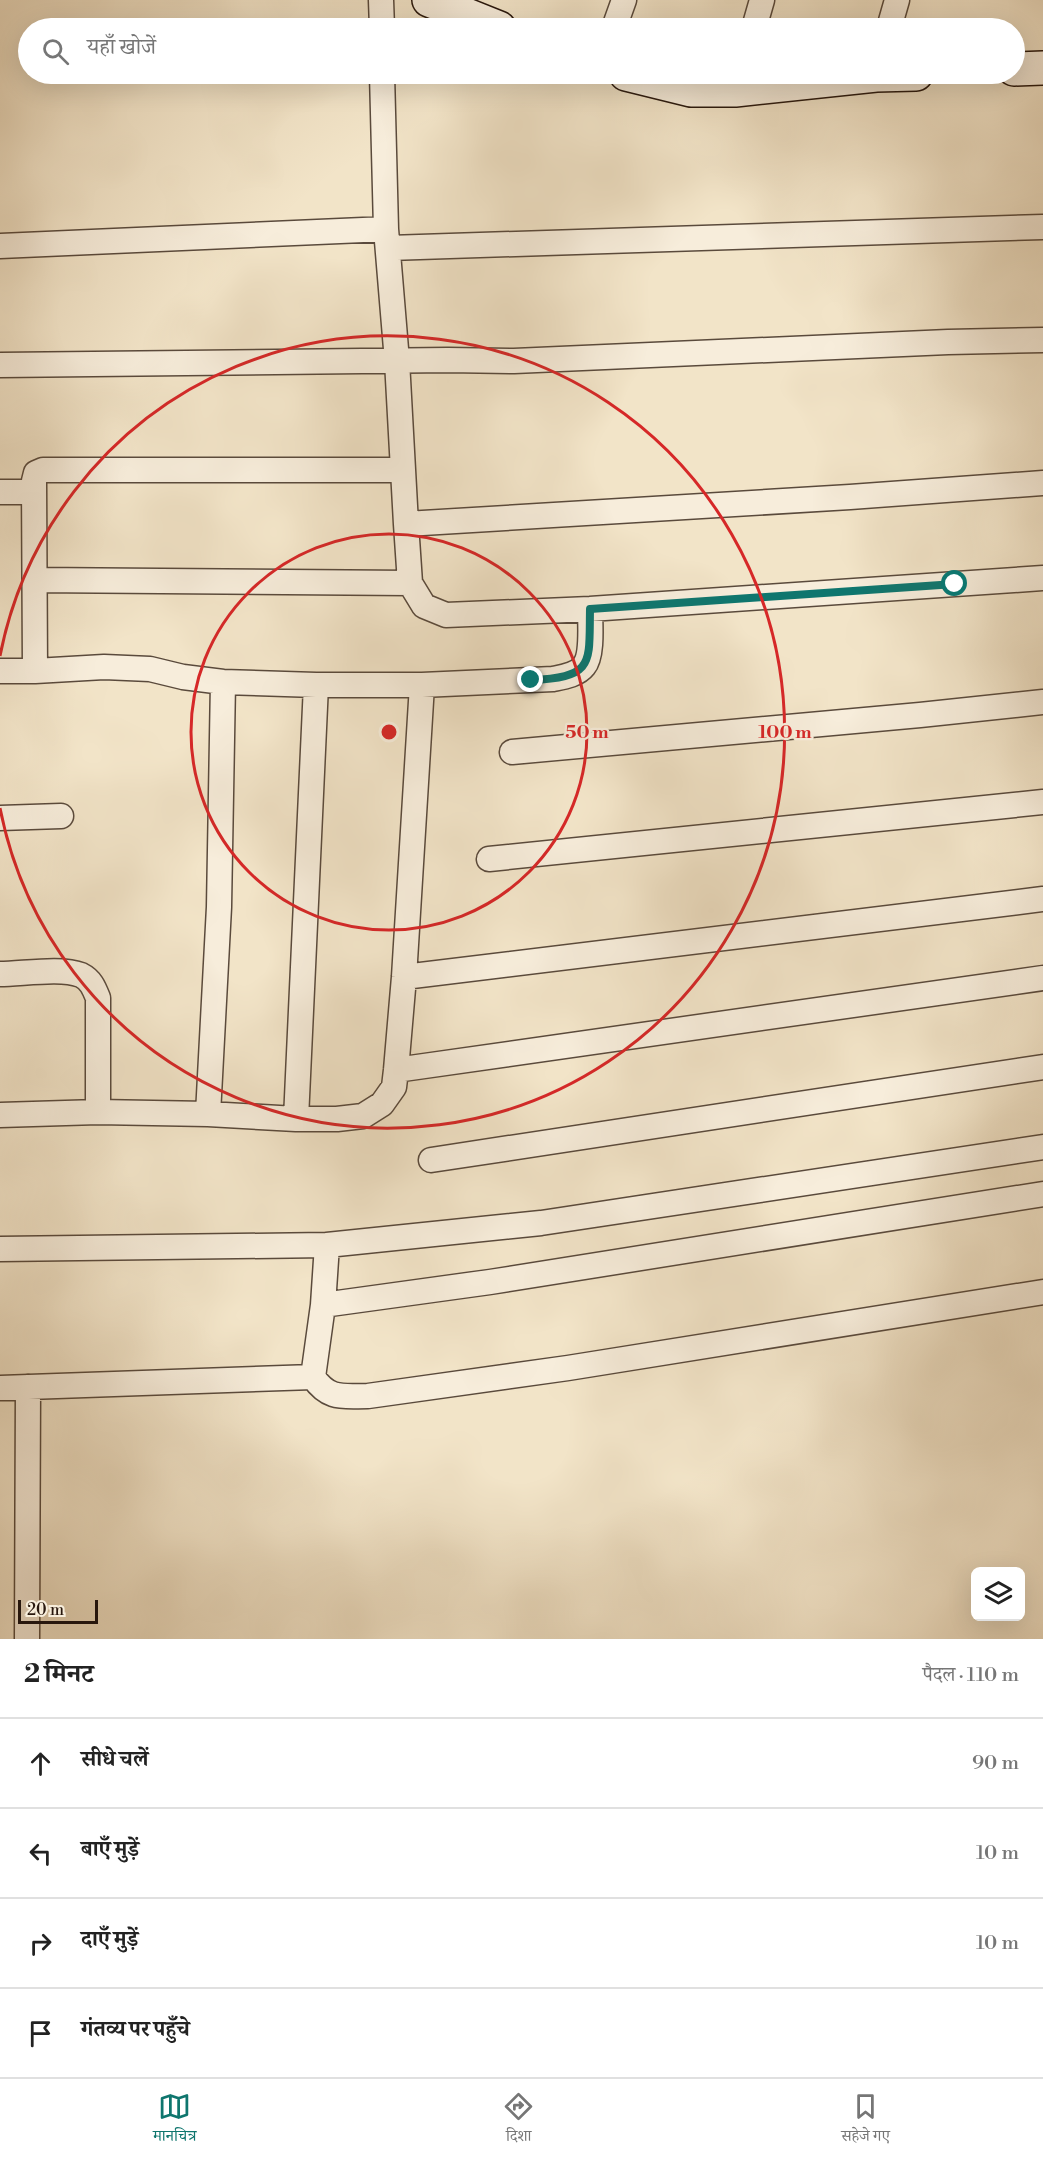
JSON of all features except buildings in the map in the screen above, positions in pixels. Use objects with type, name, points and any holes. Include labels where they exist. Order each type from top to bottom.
[{"type":"street","points":[[381,0],[382,18]]},
{"type":"street","points":[[429,0],[463,8],[482,18]]},
{"type":"street","points":[[618,18],[624,0]]},
{"type":"street","points":[[757,18],[762,0]]},
{"type":"street","points":[[892,18],[897,0]]},
{"type":"street","points":[[1025,69],[1043,68]]},
{"type":"street","points":[[382,84],[387,238],[410,583],[424,606],[446,615],[590,609],[1043,578]]},
{"type":"street","points":[[667,84],[691,90],[726,84]]},
{"type":"street","points":[[0,246],[1043,227]]},
{"type":"street","points":[[0,365],[514,361],[936,342],[1043,340]]},
{"type":"street","points":[[35,670],[34,492],[36,473],[43,470],[402,470]]},
{"type":"street","points":[[406,524],[1043,483]]},
{"type":"street","points":[[0,492],[34,492]]},
{"type":"street","points":[[35,580],[410,583]]},
{"type":"street","points":[[0,671],[104,667],[150,669],[183,677],[223,682],[316,685],[422,686],[553,679],[573,674],[584,666],[589,655],[590,609]]},
{"type":"street","points":[[208,1114],[219,907],[223,682]]},
{"type":"street","points":[[296,1119],[316,685]]},
{"type":"street","points":[[0,1115],[98,1112],[337,1119],[363,1116],[382,1104],[394,1087],[396,1070],[422,686]]},
{"type":"street","points":[[512,752],[920,716],[1043,702]]},
{"type":"street","points":[[489,860],[1043,802]]},
{"type":"street","points":[[0,818],[61,816]]},
{"type":"street","points":[[404,976],[1043,899]]},
{"type":"street","points":[[0,974],[65,972],[82,976],[92,984],[98,998],[98,1112]]},
{"type":"street","points":[[396,1070],[1043,978]]},
{"type":"street","points":[[431,1160],[1043,1067]]},
{"type":"street","points":[[0,1249],[327,1245],[541,1223],[1043,1147]]},
{"type":"street","points":[[323,1305],[490,1282],[1043,1194]]},
{"type":"street","points":[[327,1245],[323,1305],[313,1377],[322,1391],[342,1396],[397,1393],[579,1366],[1043,1292]]},
{"type":"street","points":[[0,1388],[313,1377]]},
{"type":"street","points":[[27,1639],[28,1387]]},
{"type":"route","points":[[531,680],[553,679],[573,674],[584,666],[589,655],[590,609],[955,584]]}]
